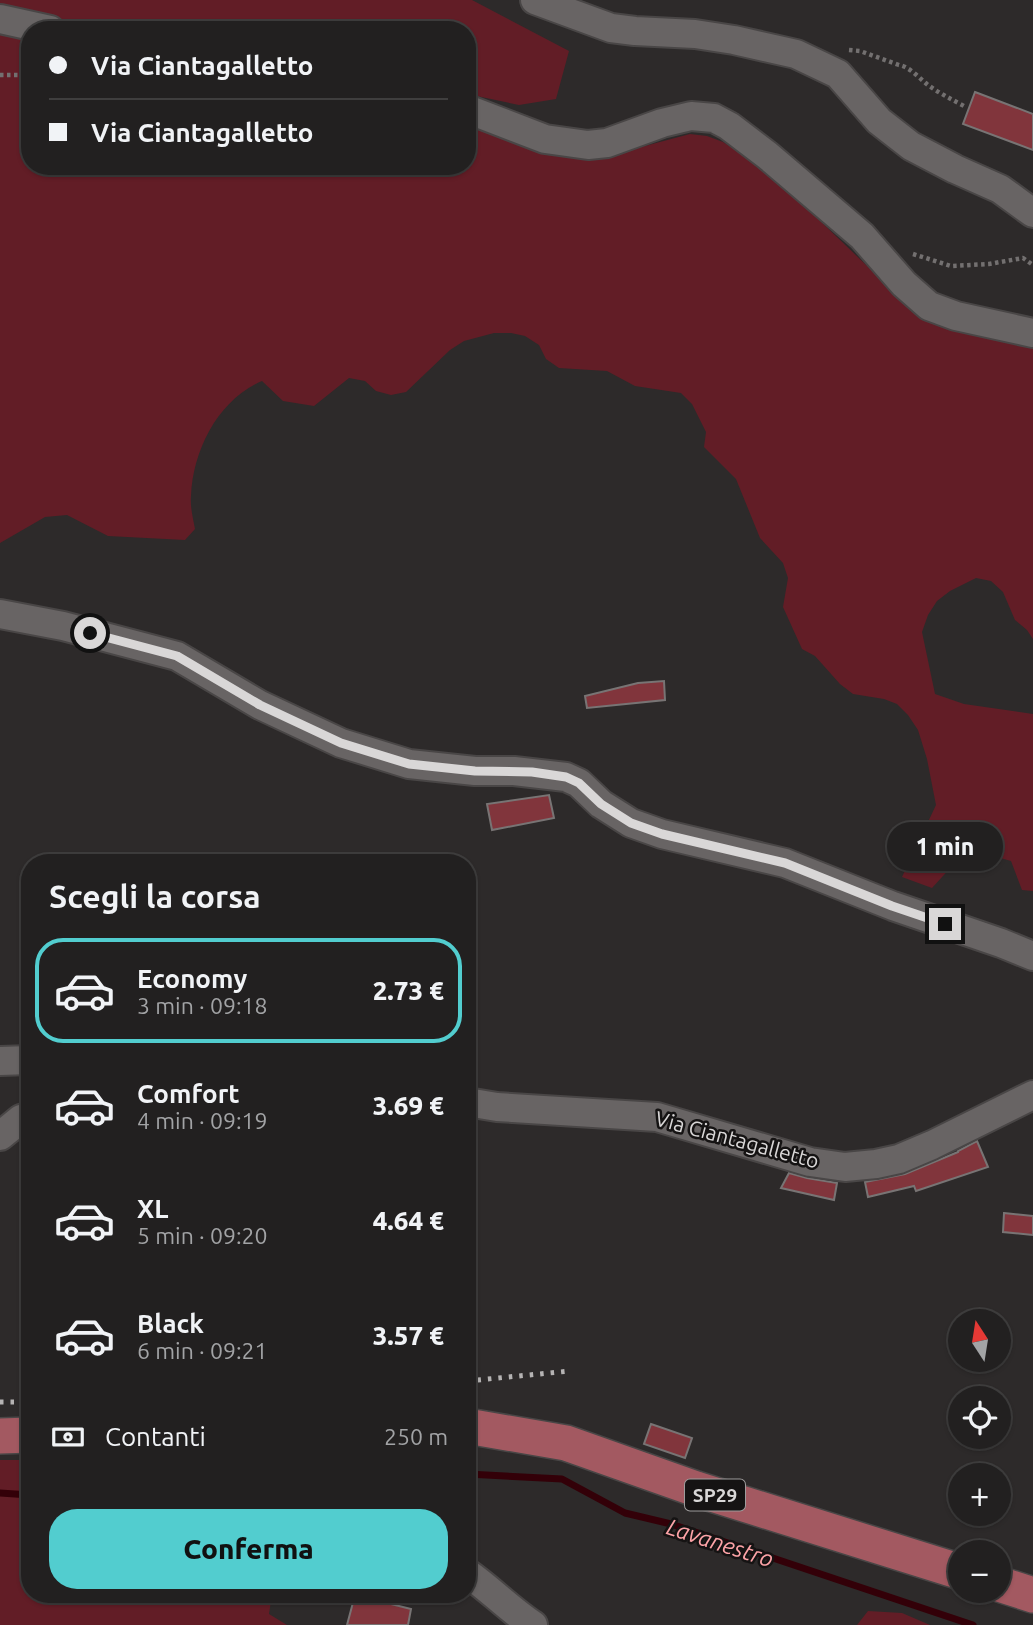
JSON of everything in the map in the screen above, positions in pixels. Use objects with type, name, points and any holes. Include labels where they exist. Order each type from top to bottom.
[{"type":"main road","name":"SP29","points":[[476,1428],[566,1443],[696,1489],[948,1568]]},
{"type":"main road","points":[[0,1436],[21,1435]]},
{"type":"main road","points":[[1011,1588],[1033,1595]]},
{"type":"street","points":[[535,0],[611,28],[635,32],[695,34],[796,54],[838,74],[879,121],[911,146],[1000,189],[1033,213]]},
{"type":"street","points":[[0,19],[21,24]]},
{"type":"street","points":[[476,112],[545,139],[588,145],[607,143],[662,123],[691,116],[713,118],[744,137],[862,236],[904,284],[929,306],[956,316],[1033,332]]},
{"type":"street","points":[[0,614],[63,625],[177,656],[260,705],[330,738],[409,764],[566,777],[579,783],[601,804],[631,823],[662,834],[785,863],[892,906],[1033,956]]},
{"type":"street","points":[[0,1062],[21,1061]]},
{"type":"street","name":"Via Ciantagalletto","points":[[476,1104],[657,1117],[810,1161],[845,1167],[876,1164],[899,1158],[932,1145],[1033,1095]]},
{"type":"street","points":[[0,1136],[21,1119]]},
{"type":"street","points":[[476,1579],[533,1625]]},
{"type":"path","points":[[846,50],[860,51],[904,65],[943,95],[964,106]]},
{"type":"path","points":[[0,75],[21,75]]},
{"type":"path","points":[[886,263],[911,254],[951,266],[989,264],[1023,258],[1033,265]]},
{"type":"shaded area","points":[[0,0],[472,0],[569,51],[556,99],[519,105],[476,96],[476,21],[45,21],[0,9]]},
{"type":"shaded area","points":[[0,34],[21,38],[21,175],[476,175],[476,129],[541,150],[596,159],[690,134],[707,136],[723,142],[766,169],[887,285],[940,326],[1033,347],[1033,639],[1015,620],[1003,592],[991,581],[976,578],[937,601],[922,632],[935,694],[964,704],[1033,714],[1033,891],[1022,890],[1011,861],[979,852],[964,853],[932,888],[902,877],[936,805],[918,730],[897,704],[853,694],[840,684],[815,656],[802,649],[783,607],[788,578],[783,563],[760,538],[736,479],[704,447],[706,432],[692,404],[681,393],[635,386],[607,371],[559,368],[546,359],[539,345],[525,336],[494,333],[464,341],[450,350],[406,392],[391,395],[376,391],[365,381],[349,378],[314,406],[283,401],[262,381],[246,390],[221,414],[203,444],[191,496],[195,529],[185,540],[108,536],[67,515],[45,517],[0,543]]},
{"type":"shaded area","points":[[0,1460],[21,1460],[21,1603],[271,1603],[269,1614],[287,1625],[0,1625]]},
{"type":"shaded area","points":[[868,1611],[902,1613],[930,1625],[857,1625]]},
{"type":"building","points":[[975,92],[1033,114],[1033,150],[963,124]]},
{"type":"building","points":[[664,681],[665,700],[587,708],[585,696],[638,683]]},
{"type":"building","points":[[549,795],[554,818],[492,830],[487,804]]},
{"type":"building","points":[[977,1141],[988,1167],[916,1191],[914,1186],[868,1197],[865,1182],[905,1174]]},
{"type":"building","points":[[789,1173],[837,1183],[834,1200],[781,1188]]},
{"type":"building","points":[[1004,1213],[1033,1216],[1033,1235],[1003,1232]]},
{"type":"building","points":[[651,1424],[692,1438],[685,1458],[644,1444]]},
{"type":"building","points":[[353,1603],[387,1603],[411,1609],[408,1625],[347,1625]]},
{"type":"waterway","name":"Lavanestro","points":[[476,1474],[562,1479],[625,1513],[671,1524],[973,1625]]},
{"type":"waterway","name":"Lavanestro","points":[[0,1493],[21,1494]]},
{"type":"railway","points":[[476,1380],[570,1371]]},
{"type":"railway","points":[[0,1402],[21,1402]]},
{"type":"route","points":[[90,633],[177,656],[260,705],[341,743],[409,764],[475,771],[532,772],[566,777],[579,783],[601,804],[631,823],[662,834],[785,863],[945,924]]}]
